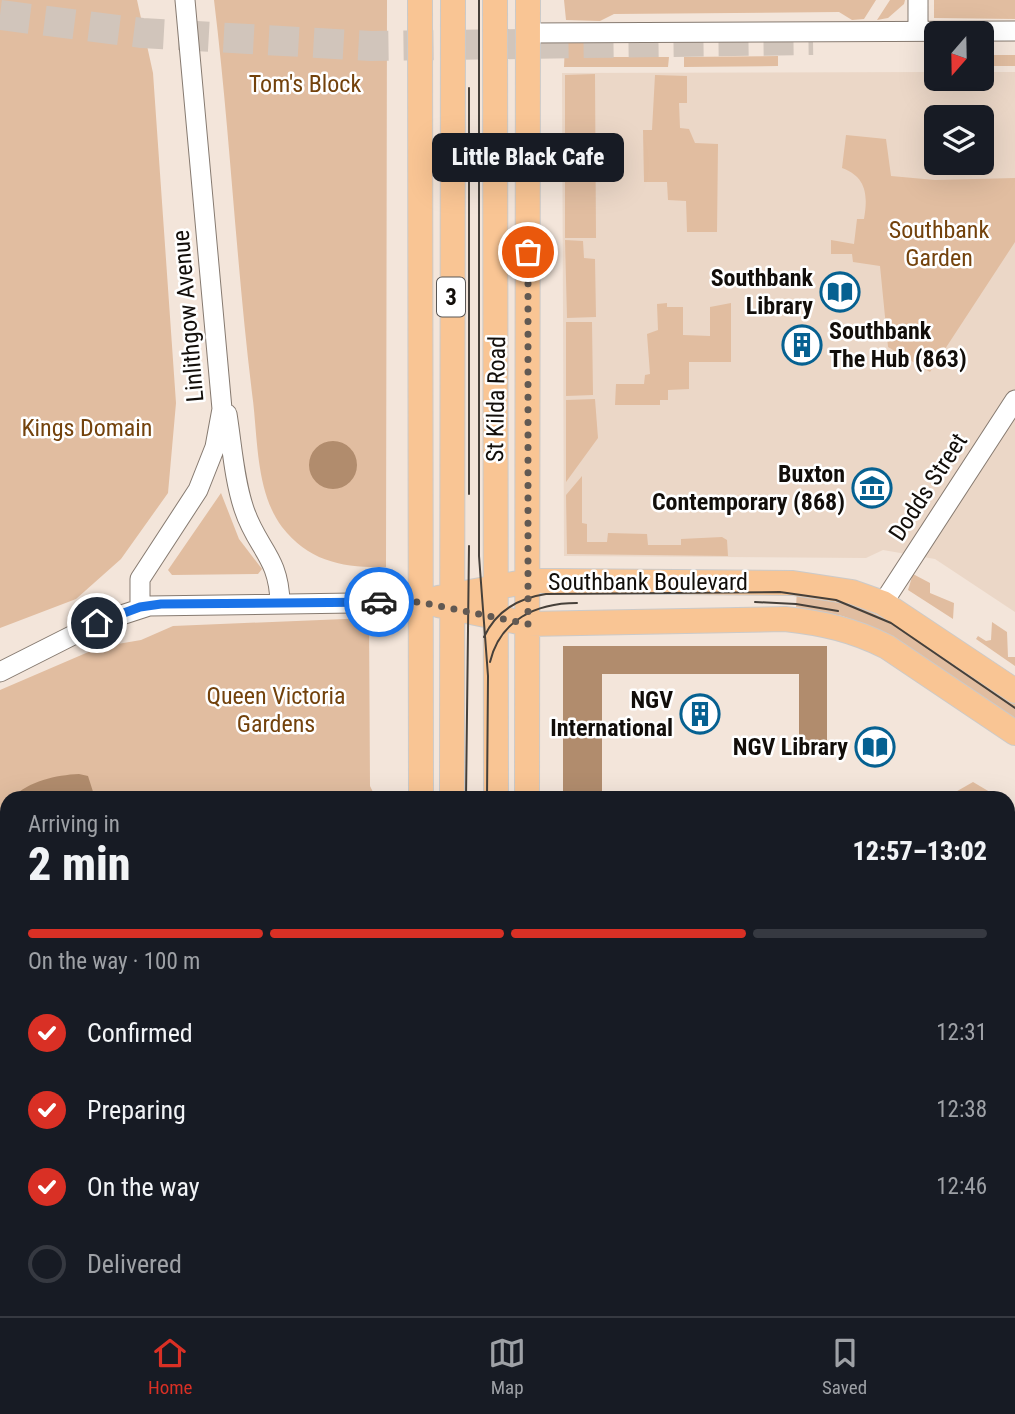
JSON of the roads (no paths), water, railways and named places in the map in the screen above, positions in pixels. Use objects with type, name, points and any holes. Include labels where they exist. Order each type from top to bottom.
[{"type":"main road","points":[[420,0],[421,791]]},
{"type":"main road","name":"St Kilda Road","points":[[452,791],[453,0]]},
{"type":"main road","name":"St Kilda Road","points":[[495,0],[496,791]]},
{"type":"main road","name":"St Kilda Road","points":[[527,791],[528,0]]},
{"type":"main road","points":[[497,157],[528,147]]},
{"type":"main road","name":"Southbank Boulevard","points":[[420,602],[453,601],[496,587],[529,582],[793,583],[852,592],[883,603],[1015,691]]},
{"type":"main road","name":"Southbank Boulevard","points":[[453,601],[496,617],[528,624],[785,620],[825,624],[866,636],[887,647],[1015,733]]},
{"type":"street","name":"Linlithgow Avenue","points":[[140,607],[140,579],[189,506],[210,463],[220,419],[220,372],[209,286],[199,135],[185,0]]},
{"type":"street","points":[[918,0],[918,30]]},
{"type":"street","points":[[527,33],[1015,31]]},
{"type":"street","points":[[220,372],[242,503],[254,533],[277,571],[280,603]]},
{"type":"street","name":"Dodds Street","points":[[883,603],[1015,400]]},
{"type":"street","points":[[0,672],[88,627],[140,607],[170,604],[420,602]]},
{"type":"tunnel","points":[[0,15],[142,33],[371,46],[813,40]]},
{"type":"tram line","points":[[479,0],[479,556],[488,676],[487,791]]},
{"type":"tram line","points":[[469,88],[469,494]]},
{"type":"tram line","points":[[466,791],[469,546]]},
{"type":"tram line","points":[[484,637],[495,620],[509,607],[546,594],[780,592],[836,600],[891,623],[1015,708]]},
{"type":"tram line","points":[[755,602],[796,604],[838,611]]},
{"type":"tram line","points":[[490,662],[502,635],[522,617],[548,606],[577,603]]},
{"type":"place","name":"Little Black Cafe","points":[[528,252]]},
{"type":"place","name":"Southbank Library","points":[[840,292]]},
{"type":"place","name":"Southbank The Hub (863)","points":[[802,345]]},
{"type":"place","name":"Buxton Contemporary (868)","points":[[872,488]]},
{"type":"place","name":"NGV International","points":[[700,714]]},
{"type":"place","name":"NGV Library","points":[[875,747]]},
{"type":"park label","name":"Tom's Block","points":[[305,84]]},
{"type":"park label","name":"Southbank Garden","points":[[939,244]]},
{"type":"park label","name":"Kings Domain","points":[[87,428]]},
{"type":"park label","name":"Queen Victoria Gardens","points":[[276,710]]}]
